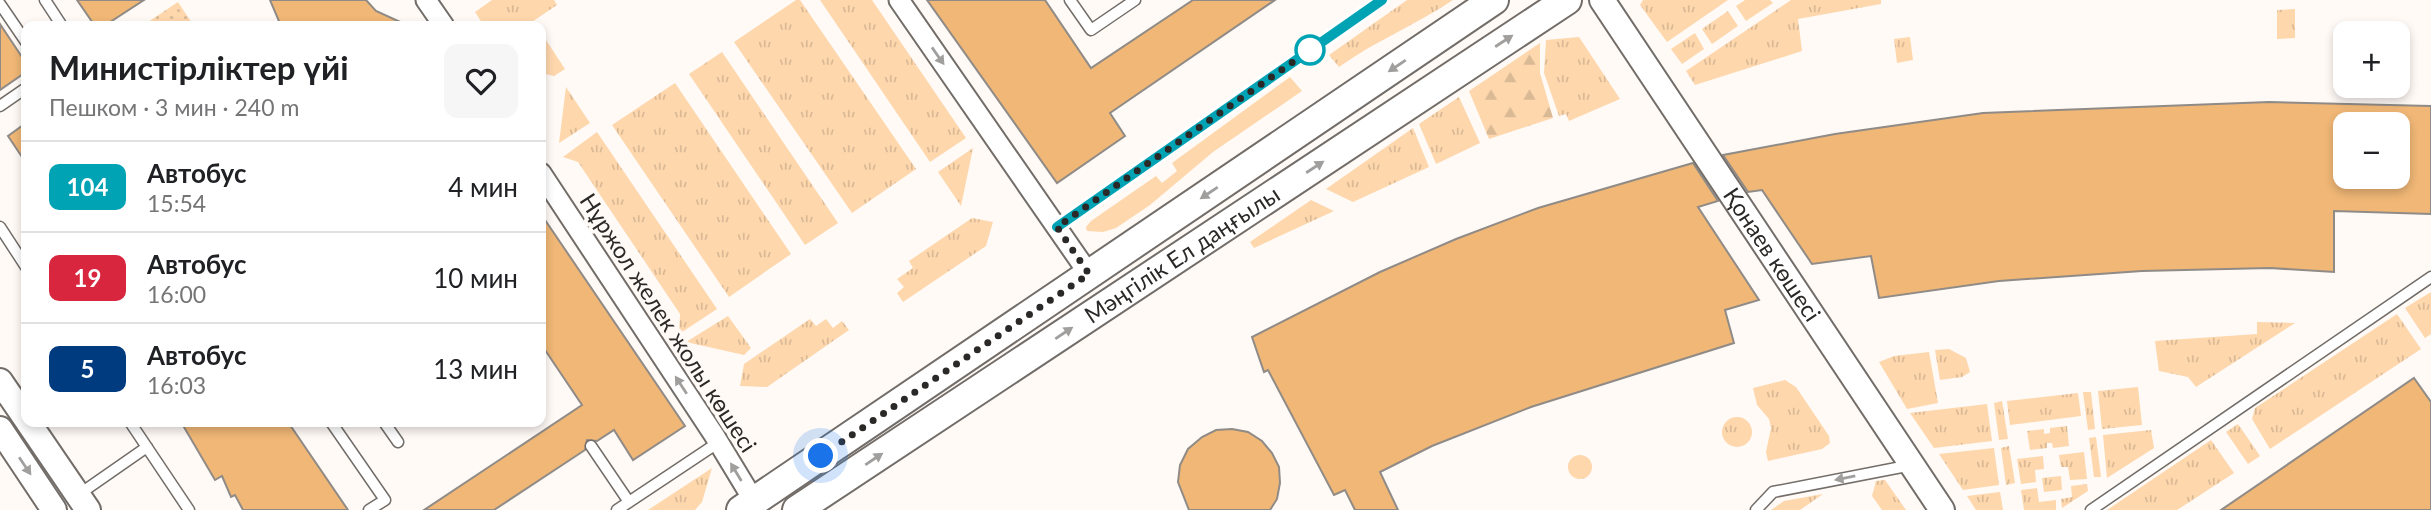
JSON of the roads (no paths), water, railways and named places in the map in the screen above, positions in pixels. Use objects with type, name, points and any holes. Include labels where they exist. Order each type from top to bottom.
[{"type":"main road","points":[[1442,36],[1465,0]]},
{"type":"main road","name":"Мәңгілік Ел даңғылы","points":[[747,505],[1494,0]]},
{"type":"main road","name":"Мәңгілік Ел даңғылы","points":[[797,510],[1567,0]]},
{"type":"street","points":[[426,0],[441,21]]},
{"type":"street","points":[[899,0],[1089,274]]},
{"type":"street","name":"Қонаев көшесі","points":[[1602,0],[1942,510]]},
{"type":"street","name":"Нұржол желек жолы көшесі","points":[[546,181],[719,442],[747,505]]},
{"type":"street","points":[[0,381],[21,411]]},
{"type":"street","points":[[32,427],[83,503]]},
{"type":"street","points":[[0,429],[49,508]]},
{"type":"lane","points":[[45,0],[59,21]]},
{"type":"lane","points":[[1070,0],[1091,30],[1135,0]]},
{"type":"lane","points":[[1057,227],[1382,0]]},
{"type":"lane","points":[[0,4],[21,36]]},
{"type":"lane","points":[[0,106],[21,91]]},
{"type":"lane","points":[[0,228],[21,260]]},
{"type":"lane","points":[[2091,510],[2431,277]]},
{"type":"lane","points":[[133,427],[189,510]]},
{"type":"lane","points":[[334,427],[385,500],[369,510]]},
{"type":"lane","points":[[388,427],[398,442]]},
{"type":"lane","points":[[617,510],[719,442]]},
{"type":"lane","points":[[591,446],[629,502]]},
{"type":"lane","points":[[83,503],[147,447]]},
{"type":"lane","points":[[1756,510],[1773,492],[1912,465]]}]
